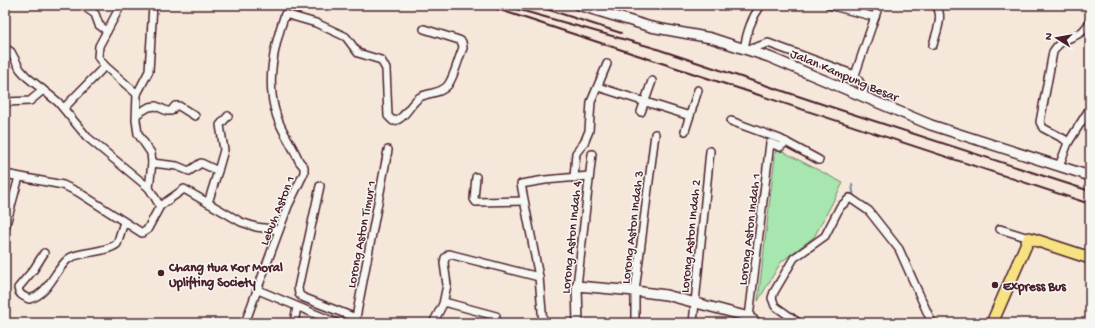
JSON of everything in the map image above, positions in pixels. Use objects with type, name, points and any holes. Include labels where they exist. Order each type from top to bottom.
[{"type":"main road","points":[[992,323],[1030,238],[1090,258]]},
{"type":"street","points":[[82,5],[95,14],[99,24],[107,31]]},
{"type":"street","points":[[121,5],[98,52],[100,61],[137,94]]},
{"type":"street","points":[[149,188],[152,163],[151,153],[138,134],[137,94],[149,71],[153,5]]},
{"type":"street","points":[[761,5],[752,18],[748,28],[744,49],[754,48],[768,43],[854,75],[864,89],[864,96]]},
{"type":"street","points":[[828,5],[875,17]]},
{"type":"street","points":[[854,75],[878,5]]},
{"type":"street","points":[[933,45],[940,17],[940,10],[935,5]]},
{"type":"street","name":"Jalan Kampung Besar","points":[[582,6],[651,28],[711,38],[769,57],[931,125],[1090,176]]},
{"type":"street","name":"Lebuh Aston 1","points":[[245,323],[288,206],[304,173],[304,167],[299,161],[277,117],[273,93],[273,56],[277,36],[285,14],[316,23],[342,35],[346,37],[358,53],[381,60],[386,69],[388,116],[393,121],[400,119],[412,104],[421,97],[445,88],[449,83],[463,48],[462,42],[459,40],[424,29]]},
{"type":"street","points":[[1068,143],[1064,139],[1043,128],[1040,122],[1053,52],[1066,38],[1075,37],[1085,30],[1090,20]]},
{"type":"street","points":[[5,48],[12,52],[20,69],[27,77],[64,108],[87,137],[149,188],[160,206]]},
{"type":"street","points":[[574,178],[576,153],[584,143],[589,131],[590,108],[608,64]]},
{"type":"street","points":[[64,108],[105,66]]},
{"type":"street","points":[[641,112],[652,81]]},
{"type":"street","points":[[598,87],[645,100],[690,116]]},
{"type":"street","points":[[5,102],[30,101],[43,90]]},
{"type":"street","points":[[685,131],[698,90]]},
{"type":"street","points":[[137,114],[156,106],[167,111],[171,111],[175,106],[178,106],[196,116]]},
{"type":"street","points":[[1059,166],[1068,143],[1090,108]]},
{"type":"street","points":[[208,203],[224,150],[220,125],[228,116]]},
{"type":"street","points":[[731,121],[786,142],[820,160]]},
{"type":"street","name":"Lorong Aston Indah 3","points":[[634,323],[635,291],[654,134]]},
{"type":"street","name":"Lorong Aston Indah 1","points":[[748,317],[770,143],[780,147],[786,142]]},
{"type":"street","name":"Lorong Aston Timur 1","points":[[355,320],[388,150]]},
{"type":"street","name":"Lorong Aston Indah 2","points":[[693,323],[710,151]]},
{"type":"street","name":"Lorong Aston Indah 4","points":[[578,323],[577,286],[592,154]]},
{"type":"street","points":[[152,163],[177,166],[189,171],[201,163],[218,171]]},
{"type":"street","points":[[5,174],[63,186],[78,192],[142,233],[145,232],[160,206],[184,189],[241,222],[256,227],[279,230]]},
{"type":"street","points":[[476,176],[474,199],[476,202],[524,201]]},
{"type":"street","points":[[543,323],[539,276],[530,219],[524,201],[521,184],[589,176]]},
{"type":"street","points":[[5,228],[18,177]]},
{"type":"street","points":[[320,186],[298,288],[299,294],[302,297],[355,320]]},
{"type":"street","points":[[799,323],[774,306],[772,298],[774,292],[779,280],[794,258],[825,236],[840,207],[850,198],[869,211],[899,249],[932,323]]},
{"type":"street","points":[[44,253],[34,269],[18,288],[19,293],[23,297],[29,298],[41,294],[68,259],[117,244],[124,222]]},
{"type":"street","points":[[1000,229],[1030,238]]},
{"type":"street","points":[[433,323],[444,302],[447,285],[444,262],[445,258],[449,254],[539,276]]},
{"type":"street","points":[[577,286],[666,295],[748,317],[757,323]]},
{"type":"street","points":[[258,290],[337,323]]},
{"type":"street","points":[[444,302],[496,316]]},
{"type":"street","points":[[296,322],[297,307]]},
{"type":"green space","points":[[776,148],[843,183],[814,237],[781,262],[758,301]]},
{"type":"waterway","points":[[852,185],[854,198]]},
{"type":"railway","points":[[485,5],[1090,204]]},
{"type":"railway","points":[[534,5],[621,33]]},
{"type":"railway","points":[[506,6],[651,47],[1090,191]]},
{"type":"place","name":"Chang Hua Kor Moral Uplifting Society","points":[[161,273]]},
{"type":"place","name":"Express Bus","points":[[995,285]]}]
